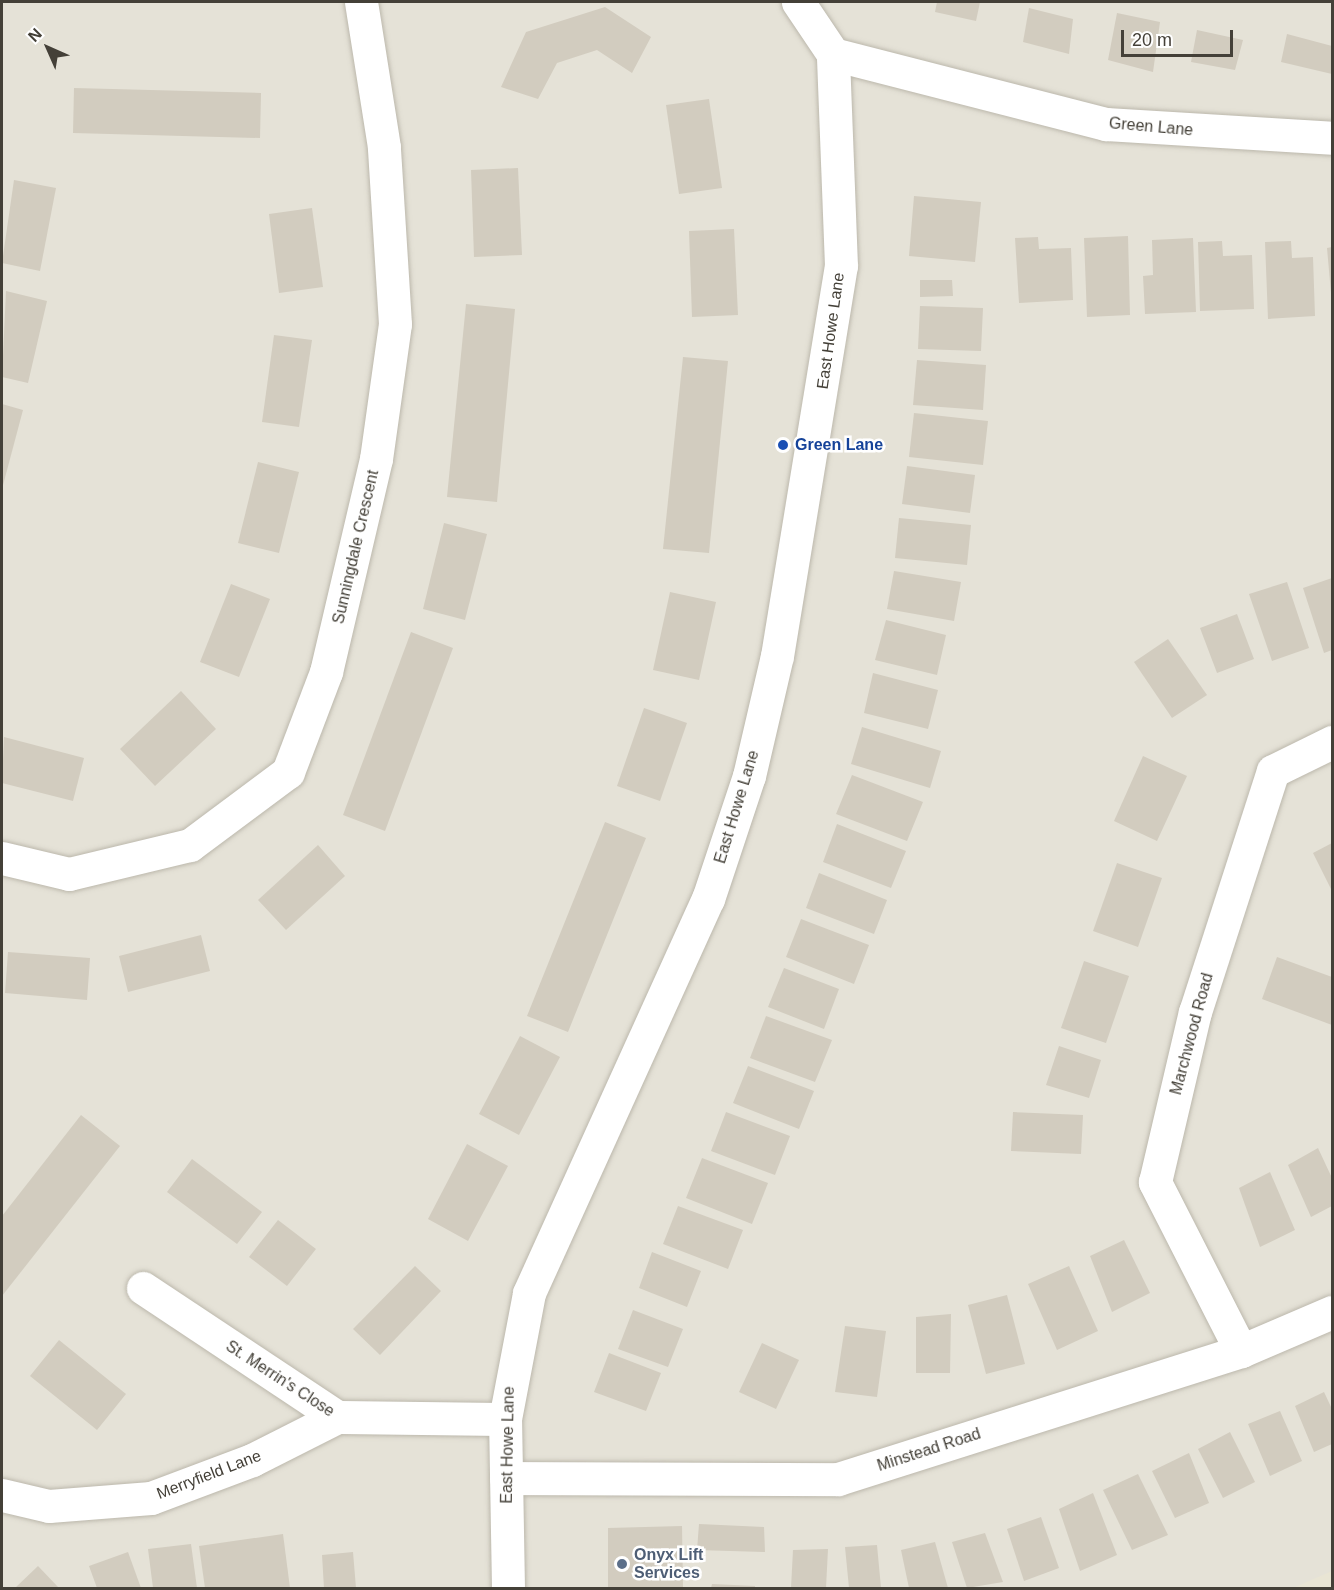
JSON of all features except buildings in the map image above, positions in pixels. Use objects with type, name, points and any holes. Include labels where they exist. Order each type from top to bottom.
[{"type":"street","name":"Sunningdale Crescent","points":[[2,858],[69,874],[190,845],[288,772],[329,661],[376,459],[395,324],[384,147],[361,2]]},
{"type":"street","points":[[798,2],[833,54]]},
{"type":"street","name":"Green Lane","points":[[833,54],[1106,124],[1332,138]]},
{"type":"street","name":"East Howe Lane","points":[[508,1588],[505,1419],[517,1336],[541,1258],[673,985],[708,899],[751,765],[810,478],[841,266],[833,54]]},
{"type":"street","name":"Marchwood Road","points":[[1240,1351],[1155,1182],[1195,1012],[1273,771],[1332,742]]},
{"type":"street","name":"St. Merrin's Close","points":[[143,1288],[337,1417],[505,1419]]},
{"type":"street","name":"Minstead Road","points":[[506,1478],[838,1479],[1240,1351],[1332,1312]]},
{"type":"street","name":"Merryfield Lane","points":[[2,1495],[49,1506],[151,1498],[252,1460],[337,1417]]},
{"type":"shaded area","points":[[2,2],[1332,2],[1332,1588],[2,1588]]},
{"type":"shaded area","points":[[1332,1571],[1332,1588],[1293,1588]]},
{"type":"place","name":"Green Lane","points":[[783,445]]},
{"type":"place","name":"Onyx Lift Services","points":[[622,1564]]}]
